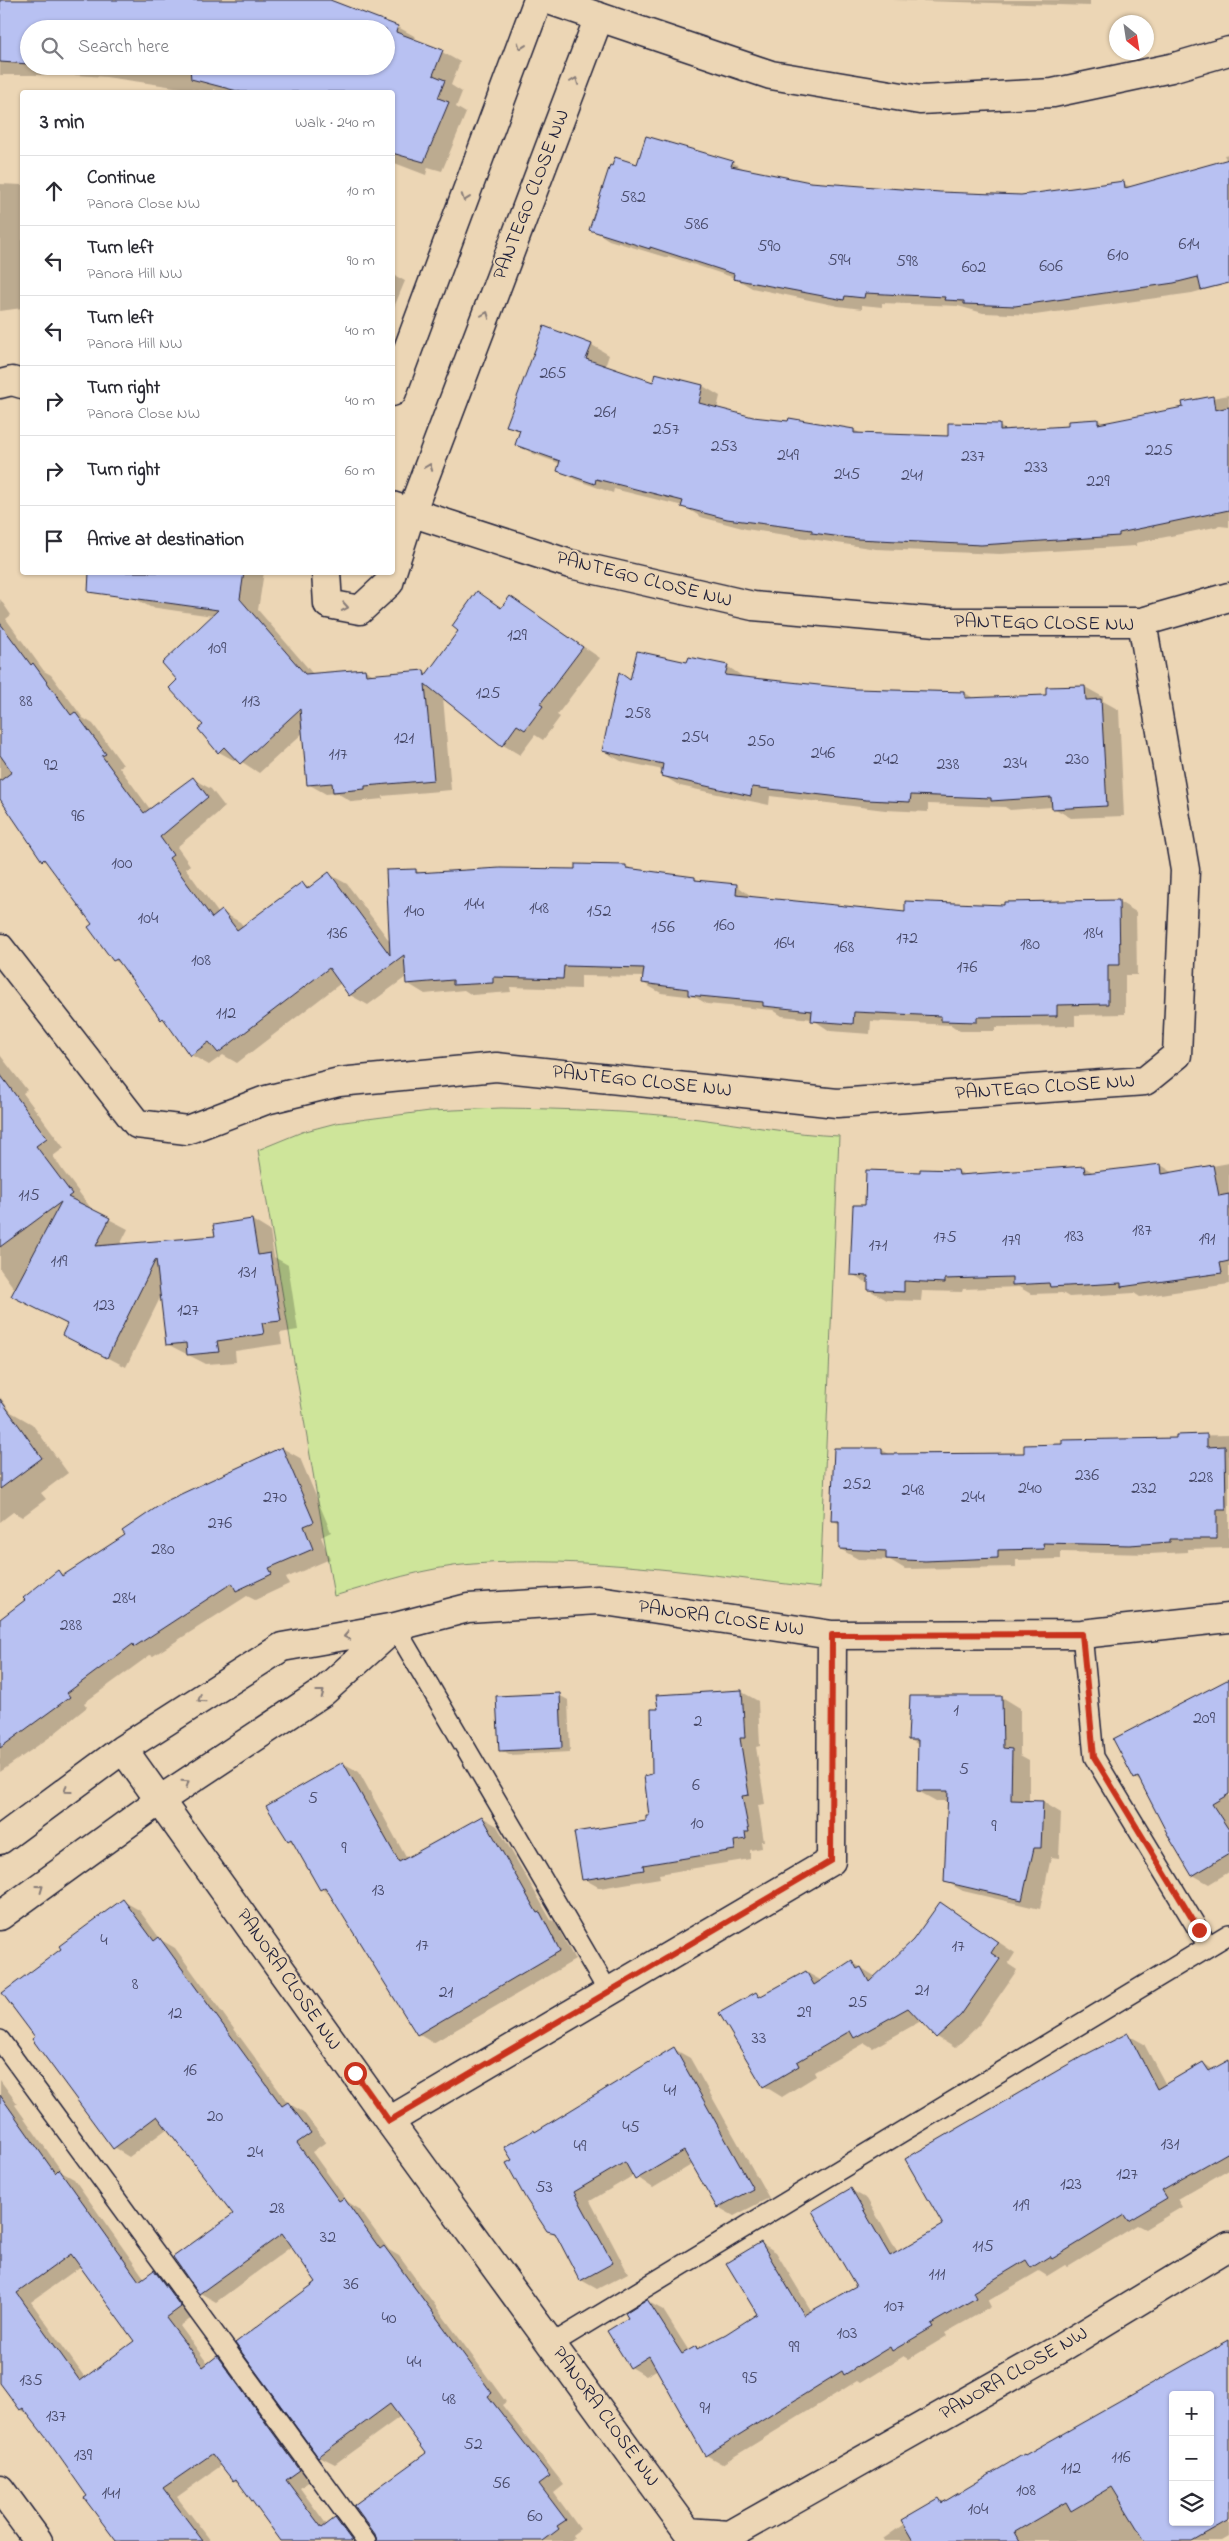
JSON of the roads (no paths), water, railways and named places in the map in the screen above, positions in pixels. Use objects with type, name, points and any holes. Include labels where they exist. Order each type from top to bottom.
[{"type":"street","points":[[395,384],[538,0]]},
{"type":"street","points":[[563,3],[771,75],[920,100],[1053,93],[1171,68],[1229,51]]},
{"type":"street","name":"PANTEGO CLOSE NW","points":[[0,948],[137,1124],[187,1130],[266,1100],[339,1082],[496,1067],[837,1103],[1145,1081],[1178,1055],[1185,870],[1142,622],[936,622],[753,606],[570,564],[402,509],[599,17]]},
{"type":"street","points":[[0,384],[12,381],[20,383]]},
{"type":"street","points":[[395,553],[402,509]]},
{"type":"street","points":[[326,575],[328,604],[360,610],[389,583],[391,575]]},
{"type":"street","points":[[1142,622],[1229,597]]},
{"type":"street","name":"PANORA CLOSE NW","points":[[0,1840],[123,1749],[282,1647],[395,1627],[468,1608],[598,1600],[832,1635],[1082,1634],[1229,1618]]},
{"type":"street","name":"PANORA CLOSE NW","points":[[0,1916],[160,1800],[323,1692],[395,1627]]},
{"type":"street","points":[[389,2121],[831,1861],[832,1635]]},
{"type":"street","name":"PANORA CLOSE NW","points":[[123,1749],[389,2121],[688,2532],[730,2536],[1061,2348],[1229,2246]]},
{"type":"street","points":[[0,2489],[38,2541]]},
{"type":"lane","points":[[395,1627],[608,1991]]},
{"type":"lane","points":[[1082,1634],[1094,1757],[1208,1946]]},
{"type":"lane","points":[[552,2344],[1229,1934]]},
{"type":"lane","points":[[0,2040],[366,2541]]}]
